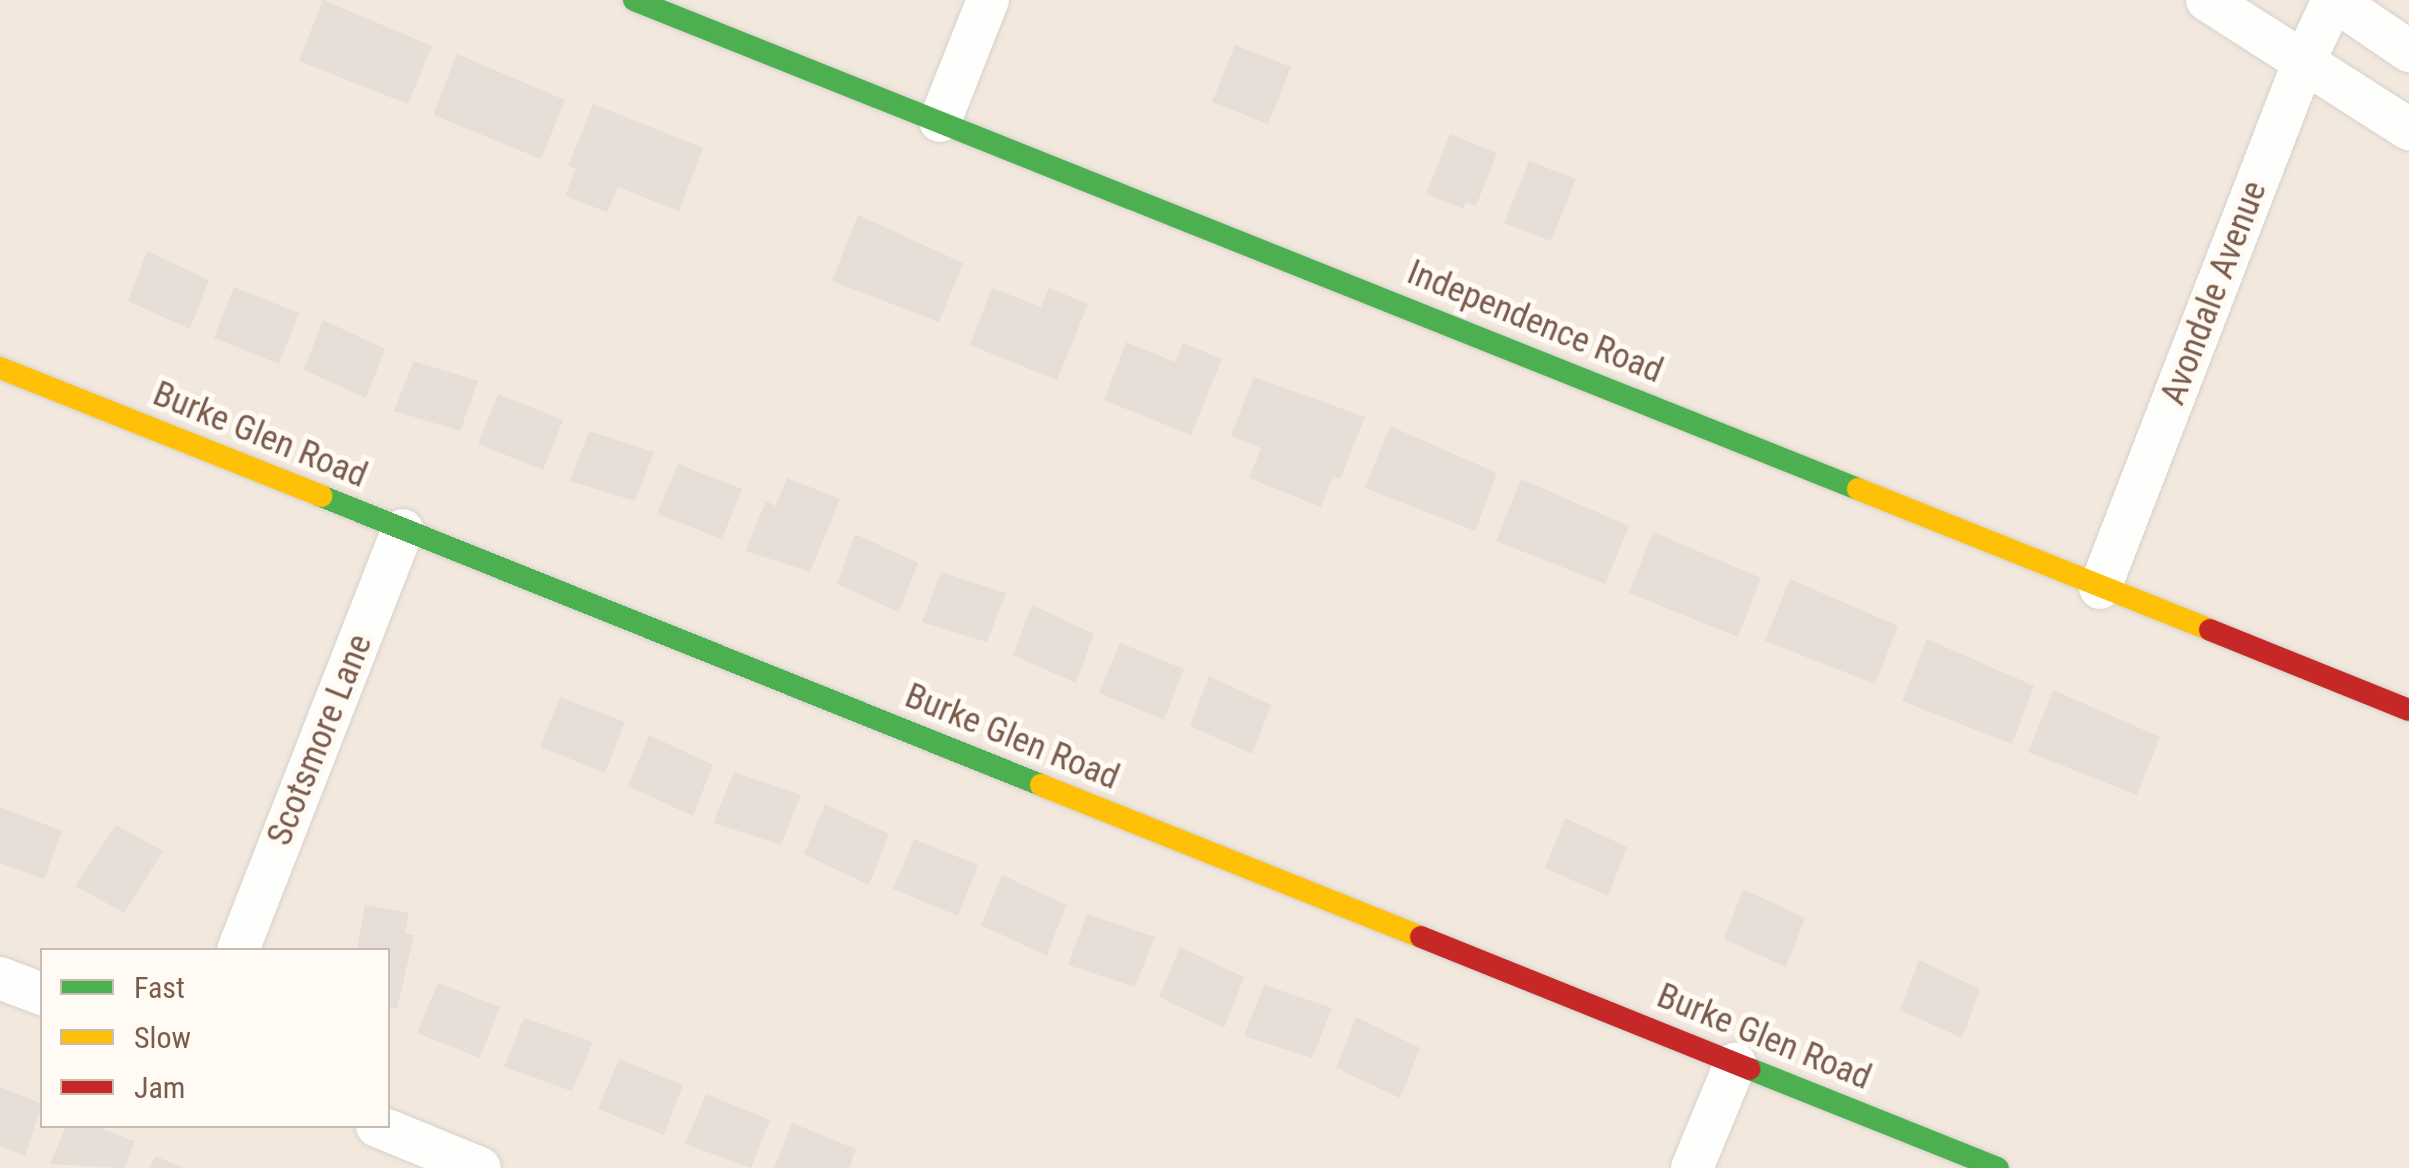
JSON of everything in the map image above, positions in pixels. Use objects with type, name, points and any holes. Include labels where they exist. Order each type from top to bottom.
[{"type":"street","name":"Independence Road","points":[[634,0],[2409,710]]},
{"type":"street","points":[[940,120],[988,0]]},
{"type":"street","points":[[2207,0],[2302,66],[2409,129]]},
{"type":"street","points":[[2334,0],[2409,50]]},
{"type":"street","name":"Avondale Avenue","points":[[2100,588],[2302,66],[2334,0]]},
{"type":"street","name":"Burke Glen Road","points":[[0,368],[1998,1168]]},
{"type":"street","name":"Scotsmore Lane","points":[[239,948],[403,530]]},
{"type":"street","points":[[0,978],[40,993]]},
{"type":"street","points":[[1692,1168],[1736,1064]]},
{"type":"street","points":[[382,1128],[480,1168]]},
{"type":"shaded area","points":[[0,0],[2409,0],[2409,1168],[0,1168]]},
{"type":"building","points":[[323,0],[432,46],[408,104],[299,61]]},
{"type":"building","points":[[1235,45],[1291,67],[1268,124],[1212,102]]},
{"type":"building","points":[[457,54],[565,100],[541,159],[433,115]]},
{"type":"building","points":[[593,104],[703,148],[679,211],[618,187],[607,212],[565,196],[576,169],[568,166]]},
{"type":"building","points":[[1450,134],[1497,153],[1476,206],[1466,202],[1464,209],[1426,194]]},
{"type":"building","points":[[1529,161],[1576,179],[1551,241],[1504,223]]},
{"type":"building","points":[[858,215],[963,263],[939,322],[832,281]]},
{"type":"building","points":[[147,251],[209,280],[190,329],[128,301]]},
{"type":"building","points":[[234,287],[299,313],[279,364],[214,338]]},
{"type":"building","points":[[992,288],[1041,307],[1049,288],[1088,304],[1057,380],[970,345]]},
{"type":"building","points":[[323,320],[385,349],[366,398],[304,370]]},
{"type":"building","points":[[1126,342],[1175,362],[1183,343],[1222,359],[1191,435],[1104,400]]},
{"type":"building","points":[[413,361],[478,381],[460,431],[394,411]]},
{"type":"building","points":[[1254,377],[1365,417],[1340,479],[1333,476],[1321,507],[1249,478],[1261,448],[1231,436]]},
{"type":"building","points":[[498,394],[563,420],[543,470],[478,444]]},
{"type":"building","points":[[1390,426],[1497,473],[1475,531],[1365,488]]},
{"type":"building","points":[[589,431],[654,452],[635,501],[570,481]]},
{"type":"building","points":[[678,464],[742,489],[722,539],[657,514]]},
{"type":"building","points":[[787,478],[840,499],[810,572],[745,551],[766,501],[776,506]]},
{"type":"building","points":[[1521,479],[1629,526],[1605,584],[1496,541]]},
{"type":"building","points":[[1653,532],[1761,578],[1738,637],[1629,593]]},
{"type":"building","points":[[855,534],[918,563],[899,612],[837,584]]},
{"type":"building","points":[[941,572],[1006,593],[987,642],[922,622]]},
{"type":"building","points":[[1790,579],[1898,626],[1875,684],[1765,641]]},
{"type":"building","points":[[1032,605],[1094,634],[1076,683],[1013,655]]},
{"type":"building","points":[[1927,639],[2034,686],[2012,744],[1902,701]]},
{"type":"building","points":[[1120,643],[1184,669],[1164,720],[1099,693]]},
{"type":"building","points":[[1209,676],[1271,705],[1252,754],[1190,726]]},
{"type":"building","points":[[2053,690],[2160,737],[2137,795],[2028,752]]},
{"type":"building","points":[[560,697],[625,722],[605,773],[540,747]]},
{"type":"building","points":[[649,735],[713,765],[693,816],[628,786]]},
{"type":"building","points":[[734,772],[801,795],[781,845],[713,823]]},
{"type":"building","points":[[825,804],[889,834],[869,885],[804,854]]},
{"type":"building","points":[[0,807],[62,831],[44,879],[0,863]]},
{"type":"building","points":[[1565,818],[1627,847],[1608,896],[1545,868]]},
{"type":"building","points":[[116,825],[163,851],[124,913],[75,886]]},
{"type":"building","points":[[914,839],[978,865],[958,916],[893,889]]},
{"type":"building","points":[[1002,875],[1066,905],[1047,956],[981,925]]},
{"type":"building","points":[[1743,889],[1805,918],[1786,967],[1724,939]]},
{"type":"building","points":[[365,905],[409,913],[405,933],[414,935],[397,1009],[390,1007],[390,948],[357,948]]},
{"type":"building","points":[[1087,914],[1155,937],[1135,987],[1068,965]]},
{"type":"building","points":[[1180,947],[1244,977],[1224,1028],[1159,997]]},
{"type":"building","points":[[1919,960],[1980,989],[1962,1038],[1900,1010]]},
{"type":"building","points":[[438,983],[500,1007],[480,1058],[417,1033]]},
{"type":"building","points":[[1264,985],[1332,1008],[1312,1058],[1244,1036]]},
{"type":"building","points":[[1356,1017],[1420,1048],[1400,1098],[1336,1068]]},
{"type":"building","points":[[524,1018],[593,1042],[572,1091],[504,1067]]},
{"type":"building","points":[[619,1059],[683,1085],[664,1135],[598,1109]]},
{"type":"building","points":[[0,1087],[40,1103],[40,1110],[25,1156],[0,1146]]},
{"type":"building","points":[[706,1094],[770,1120],[751,1168],[685,1144]]},
{"type":"building","points":[[792,1123],[856,1149],[849,1168],[774,1168]]},
{"type":"building","points":[[65,1128],[100,1128],[135,1141],[124,1168],[50,1164]]},
{"type":"building","points":[[155,1156],[184,1168],[150,1168]]},
{"type":"traffic: fast","points":[[634,0],[1858,489]]},
{"type":"traffic: fast","points":[[321,496],[1041,785]]},
{"type":"traffic: fast","points":[[1750,1069],[1998,1168]]},
{"type":"traffic: slow","points":[[0,368],[321,496]]},
{"type":"traffic: slow","points":[[1858,489],[2210,630]]},
{"type":"traffic: slow","points":[[1041,785],[1421,937]]},
{"type":"traffic: jam","points":[[2210,630],[2409,710]]},
{"type":"traffic: jam","points":[[1421,937],[1750,1069]]}]
